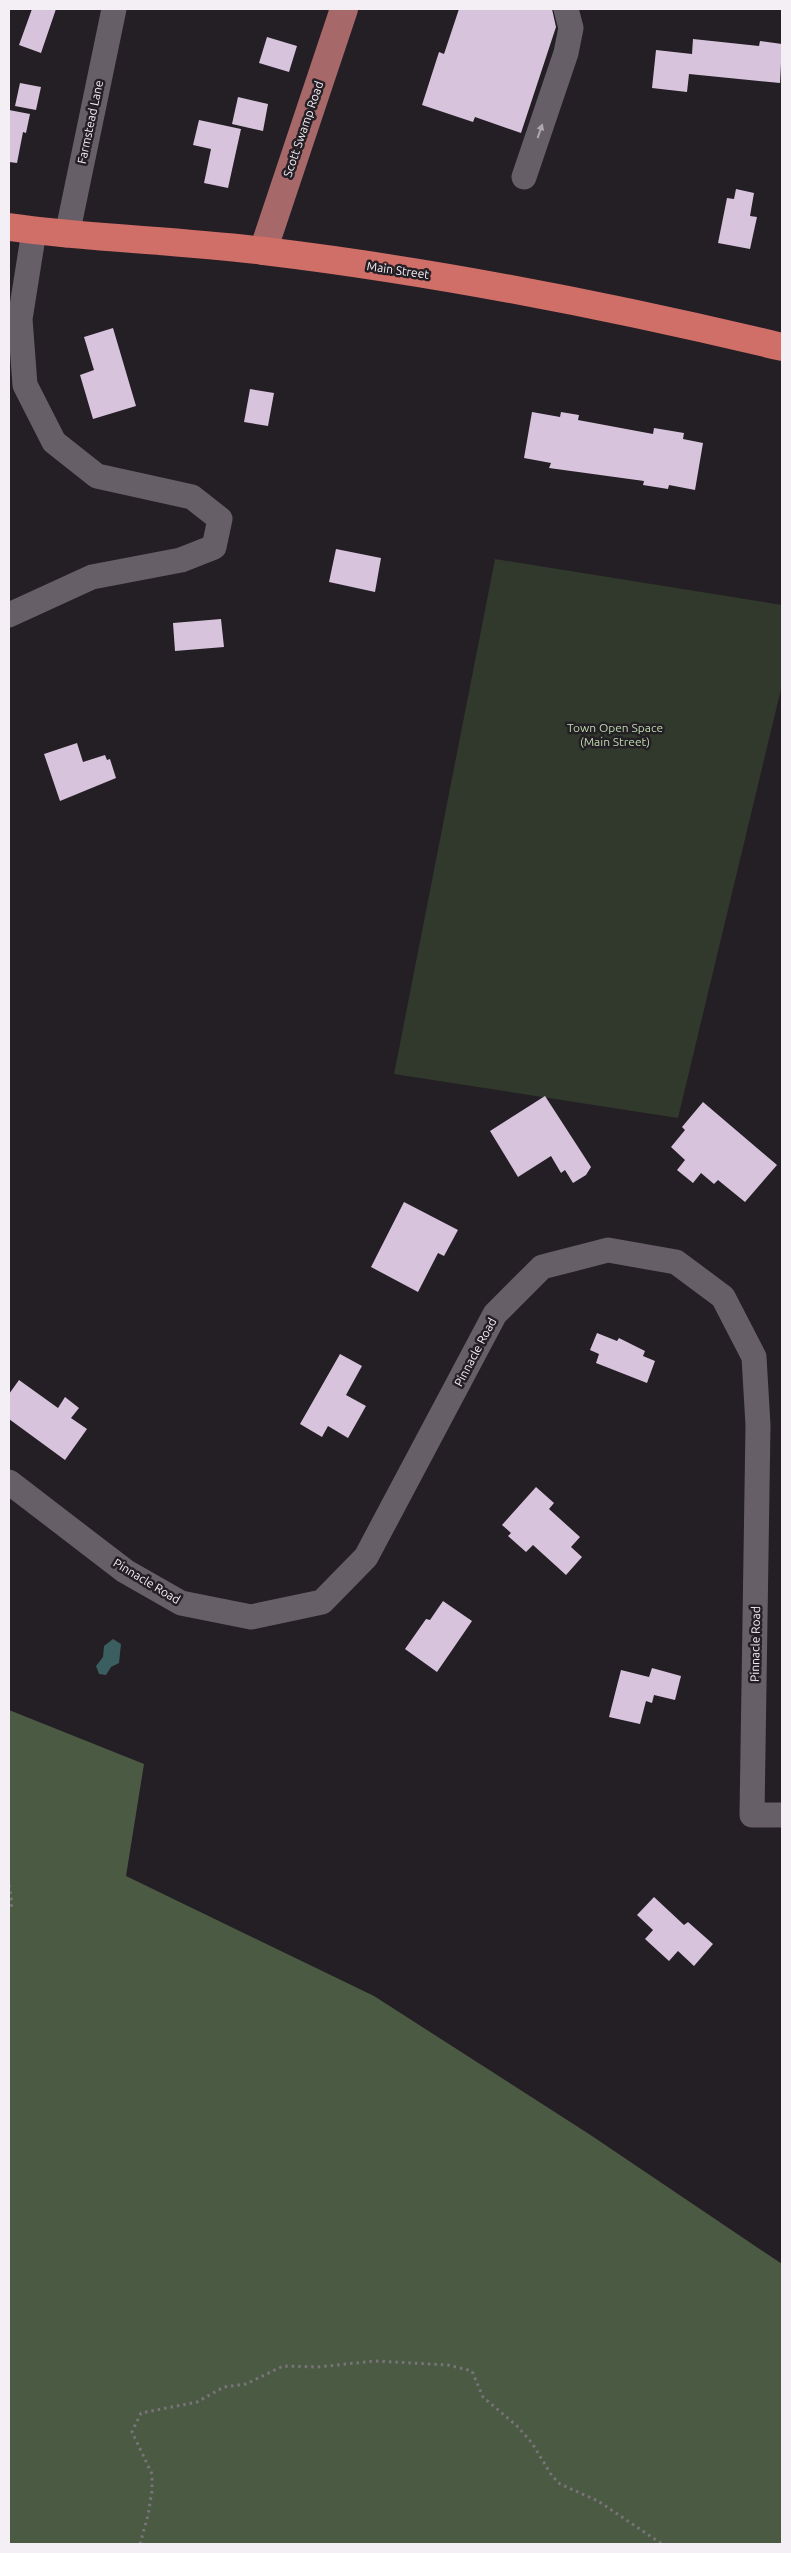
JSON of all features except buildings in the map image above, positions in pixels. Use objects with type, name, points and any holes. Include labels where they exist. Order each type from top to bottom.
[{"type":"highway","name":"Main Street","points":[[21,229],[67,235],[263,250],[498,285],[640,314],[782,347]]},
{"type":"main road","name":"Scott Swamp Road","points":[[263,250],[344,9]]},
{"type":"street","name":"Farmstead Lane","points":[[67,235],[114,9]]},
{"type":"street","points":[[524,177],[566,53],[571,28],[566,9]]},
{"type":"street","points":[[9,615],[92,577],[181,560],[214,547],[220,519],[192,497],[97,476],[54,442],[25,384],[20,319],[21,229]]},
{"type":"street","name":"Pinnacle Road","points":[[9,1482],[125,1571],[181,1603],[251,1617],[322,1602],[366,1557],[495,1314],[542,1267],[608,1250],[676,1262],[724,1297],[754,1357],[758,1425],[752,1815],[782,1815]]},
{"type":"path","points":[[9,1885],[12,1904],[9,1911]]},
{"type":"path","points":[[140,2544],[152,2491],[152,2474],[132,2432],[141,2413],[197,2402],[224,2387],[246,2384],[283,2366],[318,2367],[375,2361],[448,2365],[472,2371],[483,2397],[517,2426],[532,2443],[552,2476],[560,2484],[598,2501],[662,2544]]},
{"type":"green space","name":"Town Open Space (Main Street)","points":[[495,559],[782,605],[782,685],[678,1118],[394,1074]]},
{"type":"green space","points":[[9,1710],[144,1764],[126,1876],[374,1996],[589,2134],[782,2264],[782,2544],[9,2544]]},
{"type":"water","points":[[113,1639],[121,1644],[119,1663],[111,1667],[106,1675],[99,1674],[96,1666],[103,1657],[104,1646]]}]
